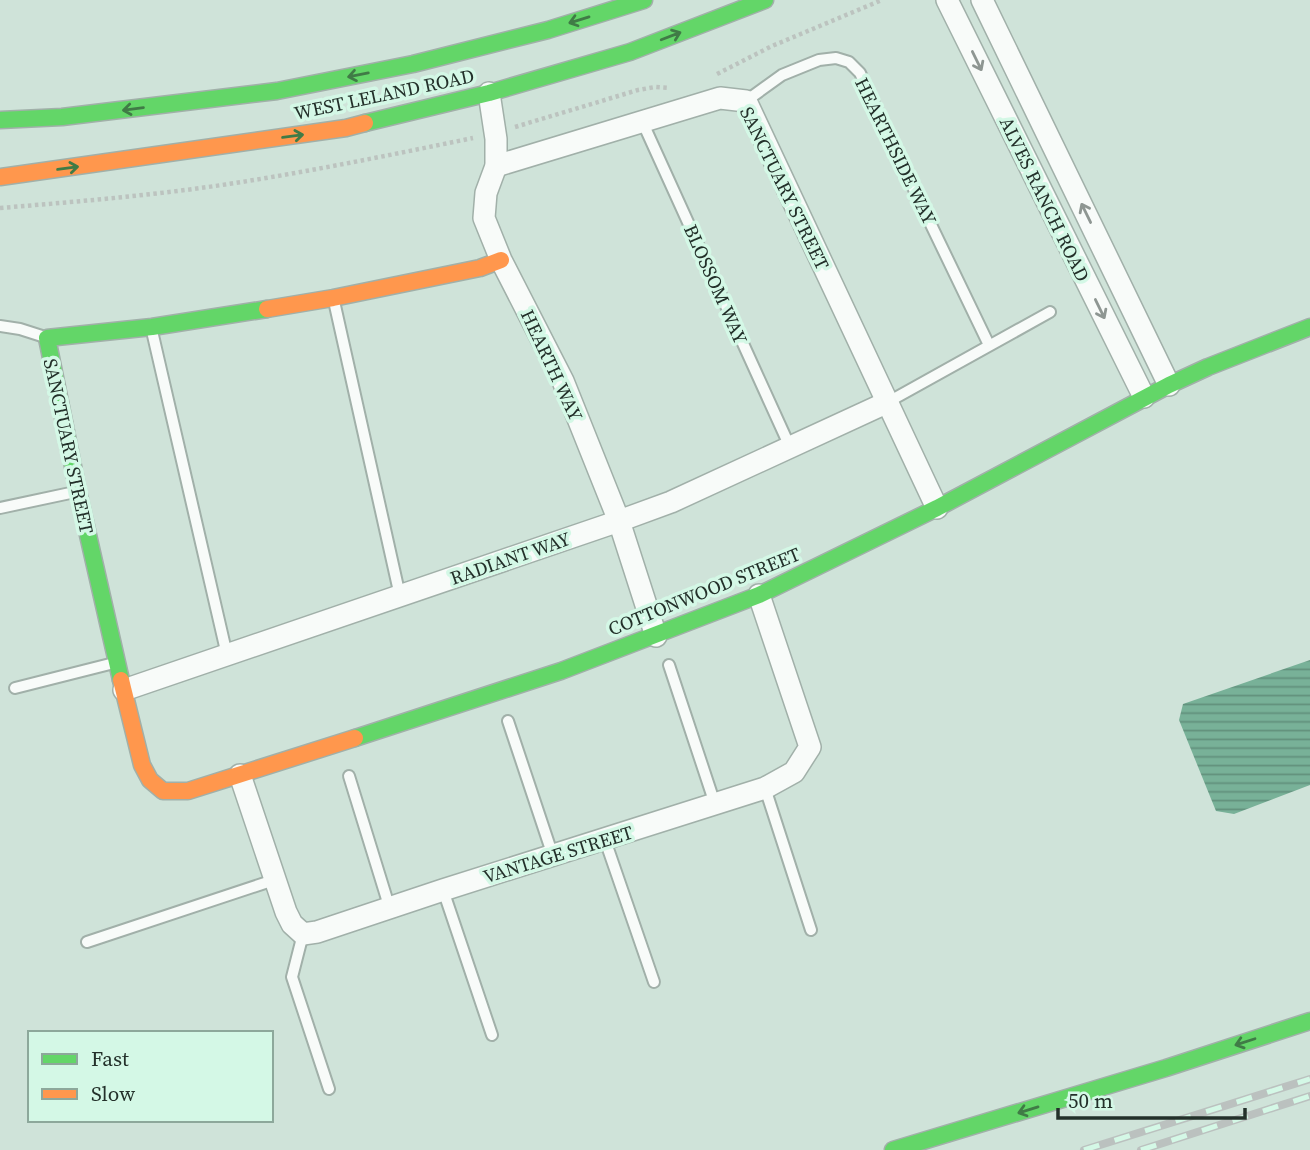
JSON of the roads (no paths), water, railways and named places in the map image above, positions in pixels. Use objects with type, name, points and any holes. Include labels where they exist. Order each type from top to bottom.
[{"type":"main road","name":"WEST LELAND ROAD","points":[[0,120],[62,117],[277,91],[413,64],[548,30],[644,0]]},
{"type":"main road","name":"WEST LELAND ROAD","points":[[0,177],[346,128],[489,93],[630,52],[765,0]]},
{"type":"main road","name":"SANCTUARY STREET","points":[[163,791],[150,780],[142,765],[78,491],[47,338],[152,327],[333,298],[480,268],[501,260]]},
{"type":"main road","name":"COTTONWOOD STREET","points":[[163,791],[188,791],[561,671],[760,595],[937,508],[1144,397],[1208,367],[1310,327]]},
{"type":"main road","points":[[893,1150],[1166,1068],[1310,1021]]},
{"type":"street","name":"ALVES RANCH ROAD","points":[[947,0],[1144,397]]},
{"type":"street","name":"ALVES RANCH ROAD","points":[[982,0],[1169,385]]},
{"type":"street","name":"HEARTH WAY","points":[[489,93],[495,133],[496,166],[486,193],[484,218],[501,260],[563,381],[619,521],[656,635]]},
{"type":"street","name":"SANCTUARY STREET","points":[[496,166],[720,98],[746,101],[937,508]]},
{"type":"street","name":"RADIANT WAY","points":[[124,691],[671,502],[888,402]]},
{"type":"street","name":"VANTAGE STREET","points":[[303,934],[390,909],[765,788],[794,772],[810,747],[760,595]]},
{"type":"street","points":[[240,775],[286,912],[292,924],[303,934]]},
{"type":"lane","name":"HEARTHSIDE WAY","points":[[746,101],[782,75],[819,60],[836,58],[849,62],[860,73],[989,345]]},
{"type":"lane","name":"BLOSSOM WAY","points":[[642,121],[790,447]]},
{"type":"lane","points":[[333,298],[400,596]]},
{"type":"lane","points":[[888,402],[1050,312]]},
{"type":"lane","points":[[0,326],[47,338]]},
{"type":"lane","points":[[152,327],[227,655]]},
{"type":"lane","points":[[0,508],[78,491]]},
{"type":"lane","points":[[15,688],[117,662]]},
{"type":"lane","points":[[669,665],[715,804]]},
{"type":"lane","points":[[508,721],[553,856]]},
{"type":"lane","points":[[349,776],[390,909]]},
{"type":"lane","points":[[765,788],[811,930]]},
{"type":"lane","points":[[605,840],[654,982]]},
{"type":"lane","points":[[87,942],[274,880]]},
{"type":"lane","points":[[443,890],[492,1035]]},
{"type":"lane","points":[[303,934],[292,977],[329,1089]]},
{"type":"railway","points":[[1084,1150],[1310,1079]]},
{"type":"railway","points":[[1141,1150],[1310,1096]]}]
